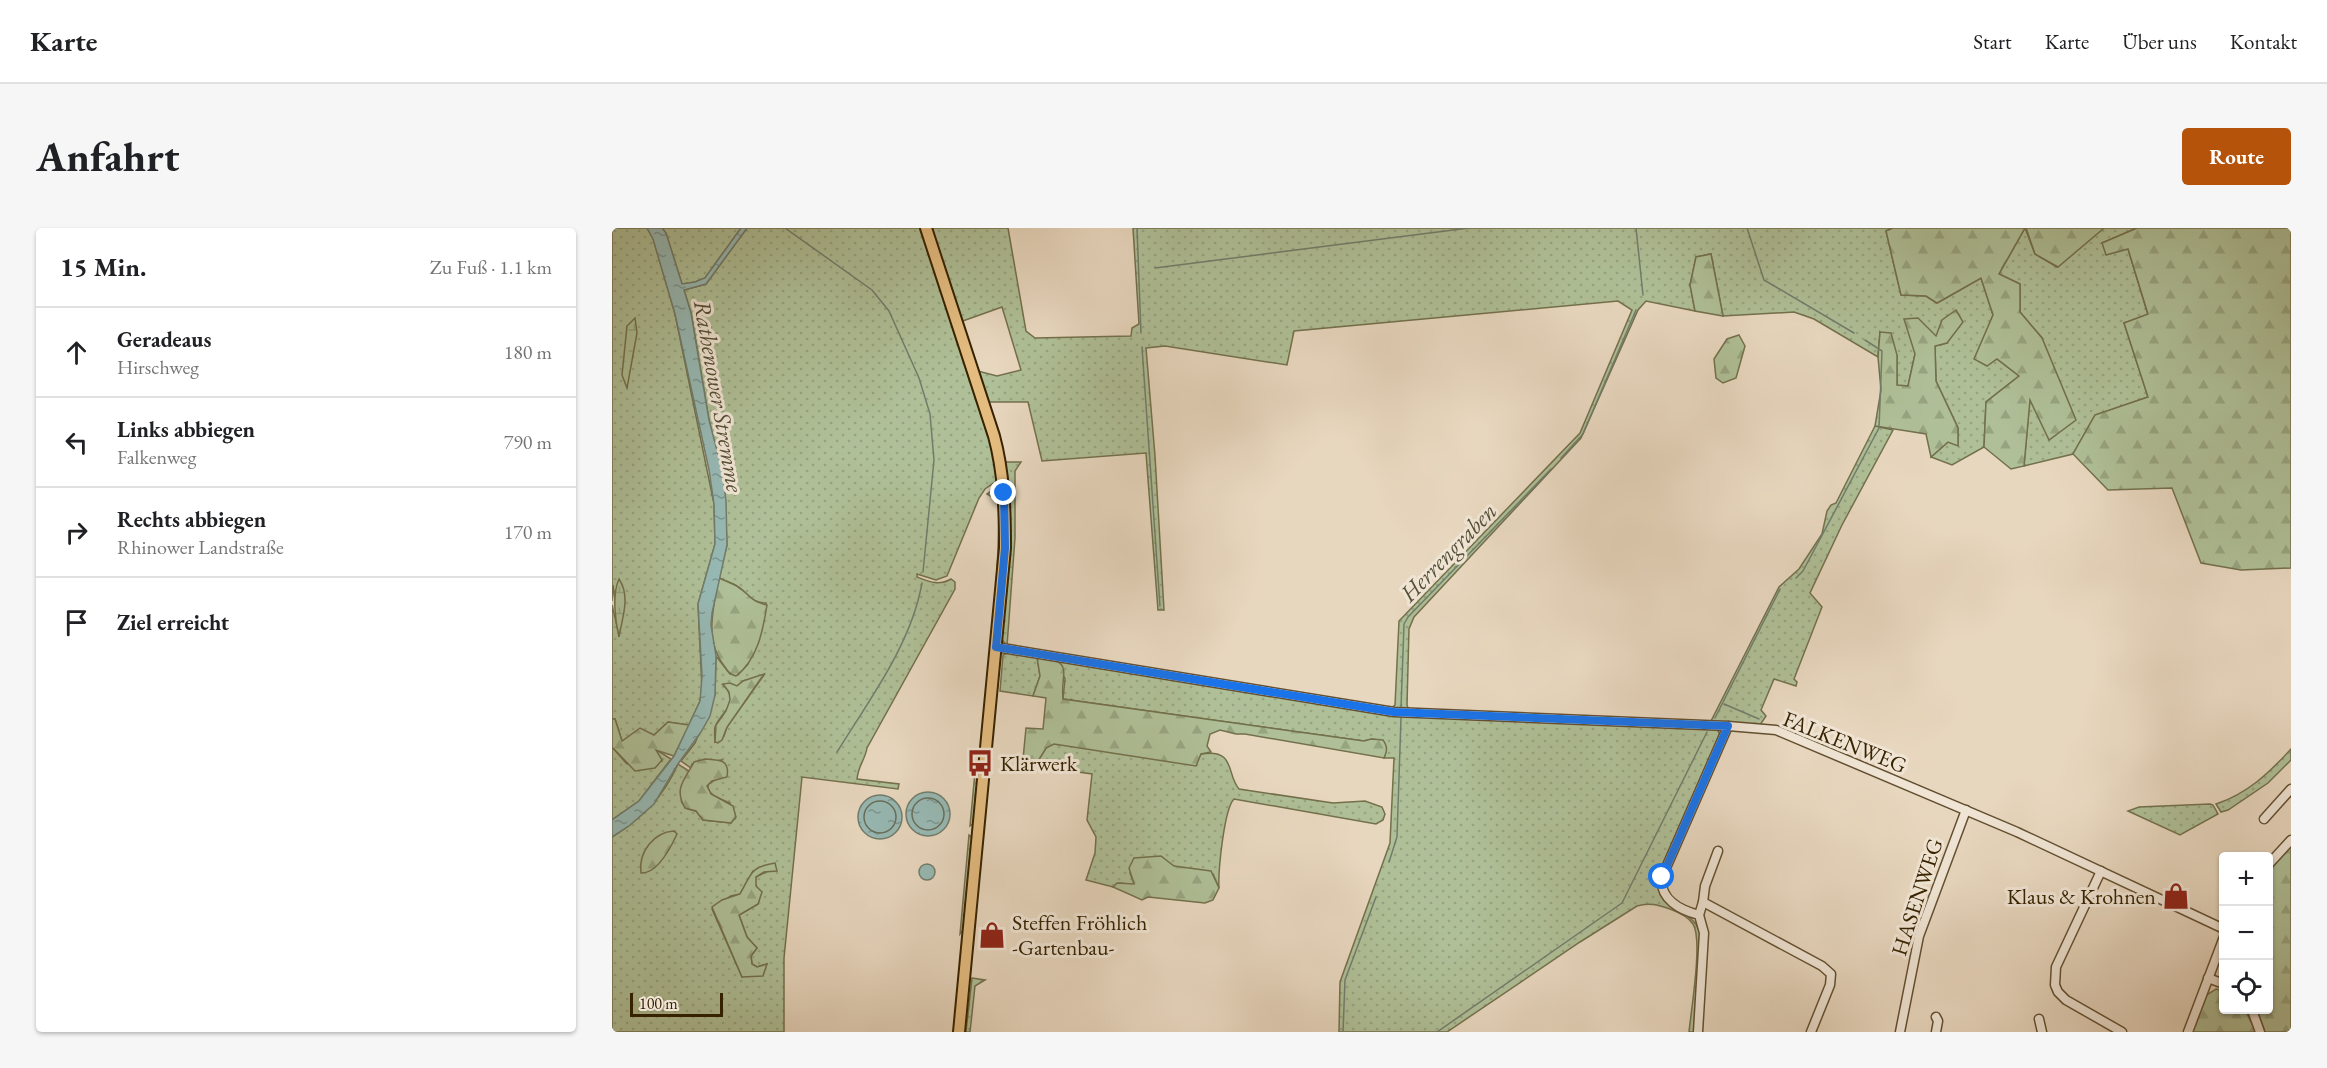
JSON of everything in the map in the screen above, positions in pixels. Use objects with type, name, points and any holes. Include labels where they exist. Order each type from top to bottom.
[{"type":"main road","points":[[926,228],[994,436],[1002,469],[1004,493],[1005,548],[959,1032]]},
{"type":"street","name":"FALKENWEG","points":[[996,647],[1394,712],[1776,730],[1966,810],[2219,927]]},
{"type":"street","points":[[1699,915],[1679,907],[1668,898],[1661,888],[1662,877],[1728,726]]},
{"type":"street","points":[[2264,819],[2291,789]]},
{"type":"street","name":"HASENWEG","points":[[1900,1032],[1919,936],[1966,810]]},
{"type":"street","points":[[2273,860],[2291,840]]},
{"type":"street","points":[[1698,1032],[1704,933],[1699,915],[1705,886],[1718,851]]},
{"type":"street","points":[[2101,871],[2061,954],[2056,967],[2055,985],[2066,1000],[2122,1032]]},
{"type":"street","points":[[1703,902],[1822,966],[1831,974],[1830,985],[1813,1032]]},
{"type":"street","points":[[2188,1032],[2219,948]]},
{"type":"street","points":[[2208,978],[2219,982]]},
{"type":"street","points":[[2253,1014],[2260,1032]]},
{"type":"street","points":[[1936,1017],[1938,1021],[1936,1032]]},
{"type":"street","points":[[2039,1019],[2042,1032]]},
{"type":"green space","points":[[612,228],[647,228],[653,238],[675,314],[714,504],[715,544],[698,604],[702,689],[700,701],[689,725],[668,722],[654,735],[622,741],[615,719],[612,719],[612,605],[619,635],[613,585],[612,601]]},
{"type":"green space","points":[[662,228],[741,228],[705,278],[682,284],[666,233]]},
{"type":"green space","points":[[747,228],[923,228],[996,454],[998,480],[985,489],[979,498],[947,576],[936,580],[917,574],[917,577],[934,582],[951,579],[955,582],[955,589],[867,748],[857,779],[899,784],[898,789],[802,777],[784,958],[784,1032],[612,1032],[612,837],[651,806],[666,787],[678,764],[689,771],[681,793],[682,803],[688,809],[696,811],[703,820],[731,823],[730,803],[715,796],[708,788],[708,784],[715,780],[722,760],[692,764],[691,768],[681,761],[695,743],[715,695],[716,656],[730,674],[738,675],[748,664],[766,603],[753,599],[737,586],[719,578],[727,545],[724,483],[709,420],[691,313],[684,290],[706,284]],"holes":[[[764,675],[727,727],[724,736],[715,742],[715,727],[728,707],[731,697],[723,685],[737,686],[743,681]],[[753,871],[768,871],[756,877],[755,883],[760,895],[758,904],[739,915],[747,937],[757,948],[751,956],[752,964],[757,967],[767,964],[742,977],[712,909],[731,896],[740,894]]]},
{"type":"green space","points":[[929,228],[1008,228],[1026,331],[1035,338],[1131,336],[1132,328],[1139,324],[1133,228],[1893,228],[1886,231],[1901,295],[1926,296],[1937,303],[1981,278],[1993,315],[1975,359],[1997,359],[2019,376],[1986,402],[1984,447],[1952,465],[1931,457],[1948,442],[1958,445],[1958,428],[1936,381],[1935,346],[1947,343],[1936,336],[1915,354],[1908,386],[1897,386],[1897,355],[1880,332],[1878,357],[1814,319],[1794,312],[1723,316],[1711,254],[1696,257],[1690,285],[1695,311],[1646,301],[1638,310],[1581,438],[1414,617],[1409,629],[1407,705],[1409,710],[1391,708],[1395,705],[1399,621],[1580,433],[1632,310],[1618,301],[1294,331],[1287,365],[1165,346],[1146,348],[1164,610],[1158,610],[1146,453],[1042,461],[1028,402],[987,402],[978,371],[997,376],[1021,370],[1002,307],[960,322]]},
{"type":"green space","points":[[1893,228],[2025,228],[1999,274],[2020,284],[2020,312],[2042,338],[2076,420],[2049,440],[2030,400],[2024,466],[2011,469],[1984,447],[1986,402],[2019,376],[1997,359],[1987,366],[1974,359],[1993,315],[1981,278],[1937,303],[1926,296],[1901,295],[1886,231]]},
{"type":"green space","points":[[2025,228],[2035,254],[2057,267],[2103,228],[2137,228],[2102,243],[2128,249],[2148,315],[2124,323],[2148,397],[2095,415],[2073,454],[2024,466],[2030,398],[2042,338],[2020,312],[2020,284],[1999,274]]},
{"type":"green space","points":[[2026,228],[2103,229],[2058,267],[2035,254]]},
{"type":"green space","points":[[2137,228],[2291,228],[2291,568],[2241,570],[2201,563],[2172,488],[2108,490],[2073,454],[2095,415],[2148,397],[2124,323],[2148,314],[2128,249],[2106,255],[2102,243]]},
{"type":"green space","points":[[1711,254],[1723,316],[1695,311],[1690,285],[1696,257]]},
{"type":"green space","points":[[1956,310],[1963,322],[1947,343],[1935,346],[1936,381],[1958,428],[1958,446],[1948,442],[1931,457],[1926,434],[1875,426],[1881,390],[1878,357],[1880,332],[1891,333],[1897,355],[1897,385],[1908,386],[1915,354],[1904,319],[1918,318],[1936,336],[1942,320]]},
{"type":"green space","points":[[635,318],[637,333],[627,388],[622,375],[627,326]]},
{"type":"green space","points":[[1739,335],[1745,346],[1736,378],[1723,383],[1716,378],[1714,359],[1727,339]]},
{"type":"green space","points":[[1875,426],[1893,430],[1842,525],[1810,593],[1822,607],[1794,679],[1797,682],[1796,686],[1774,679],[1761,710],[1766,716],[1760,725],[1711,721],[1779,587],[1799,569],[1822,534],[1827,511],[1831,505],[1836,503]]},
{"type":"green space","points":[[1004,462],[1021,462],[1015,471],[1015,538],[1007,646],[1000,637]]},
{"type":"green space","points":[[999,488],[1002,545],[977,821],[970,826],[986,698],[997,567],[999,501],[987,494]]},
{"type":"green space","points":[[719,578],[738,587],[753,600],[767,605],[758,644],[750,661],[736,676],[728,672],[718,657],[712,635],[713,612]]},
{"type":"green space","points":[[619,579],[623,586],[625,600],[619,637],[615,599]]},
{"type":"green space","points":[[1007,653],[1037,657],[1040,676],[1033,696],[1000,691],[1003,655]]},
{"type":"green space","points":[[1037,657],[1057,661],[1062,665],[1063,699],[1364,741],[1383,740],[1386,753],[1384,758],[1220,730],[1210,734],[1207,746],[1211,752],[1201,754],[1196,766],[1054,744],[1046,748],[1038,761],[1023,759],[1026,728],[1043,729],[1046,698],[1033,696],[1040,676]]},
{"type":"green space","points":[[1055,659],[1386,713],[1716,728],[1720,734],[1658,885],[1665,899],[1690,918],[1700,931],[1695,1032],[1689,1032],[1697,959],[1696,932],[1691,921],[1686,917],[1676,911],[1650,904],[1637,906],[1447,1032],[1339,1032],[1340,982],[1390,843],[1394,758],[1384,758],[1386,748],[1384,744],[1374,739],[1364,741],[1063,699],[1065,679]]},
{"type":"green space","points":[[764,674],[727,727],[722,740],[715,742],[716,725],[726,711],[730,700],[729,692],[723,684],[730,683],[737,686],[743,681]]},
{"type":"green space","points":[[612,719],[615,719],[622,741],[640,728],[654,735],[668,722],[689,725],[674,756],[656,750],[662,760],[655,768],[635,771],[612,747]]},
{"type":"green space","points":[[1051,744],[1212,753],[1225,758],[1239,789],[1333,803],[1365,801],[1382,807],[1385,814],[1383,820],[1376,824],[1234,799],[1227,815],[1219,888],[1213,874],[1178,868],[1166,862],[1162,857],[1130,873],[1134,885],[1120,883],[1113,887],[1086,880],[1095,853],[1096,837],[1087,820],[1092,774],[1050,768],[1038,761]]},
{"type":"green space","points":[[612,747],[627,764],[662,761],[655,749],[671,759],[639,801],[612,820]]},
{"type":"green space","points":[[2291,749],[2291,760],[2268,783],[2228,810],[2221,812],[2216,804],[2248,789]]},
{"type":"green space","points":[[705,759],[719,760],[727,767],[727,777],[712,781],[707,786],[711,794],[733,806],[736,817],[731,823],[703,820],[696,811],[685,808],[682,801],[680,789],[684,778],[694,762]]},
{"type":"green space","points":[[2210,804],[2218,814],[2180,835],[2128,811],[2139,807]]},
{"type":"green space","points":[[674,831],[677,834],[663,859],[653,869],[641,873],[642,858],[649,844],[660,835]]},
{"type":"green space","points":[[969,835],[975,840],[964,929],[960,934]]},
{"type":"green space","points":[[2291,845],[2291,1032],[2265,1032],[2258,1014],[2273,1014],[2273,865]]},
{"type":"green space","points":[[1161,856],[1174,866],[1211,871],[1219,888],[1213,900],[1205,903],[1148,897],[1142,900],[1113,887],[1117,883],[1134,884],[1129,868],[1134,858]]},
{"type":"green space","points":[[775,863],[777,871],[764,872],[756,877],[756,886],[762,892],[758,904],[739,915],[747,937],[757,948],[751,956],[752,964],[757,967],[767,964],[763,976],[742,977],[712,907],[722,900],[740,894],[756,869]]},
{"type":"green space","points":[[972,978],[985,980],[975,986],[970,1032],[966,1032]]},
{"type":"green space","points":[[2216,989],[2219,990],[2219,1014],[2247,1014],[2256,1032],[2192,1032],[2205,996]]},
{"type":"water","points":[[647,228],[662,228],[666,233],[682,284],[705,278],[741,228],[747,228],[706,284],[684,290],[691,313],[709,420],[722,469],[726,501],[727,545],[711,625],[716,656],[715,695],[710,716],[654,804],[629,826],[612,837],[612,820],[639,801],[674,756],[700,701],[702,676],[698,604],[715,544],[714,504],[709,470],[675,314],[653,239]]},
{"type":"water","points":[[928,792],[944,798],[950,814],[944,830],[928,836],[912,830],[906,814],[912,798]]},
{"type":"water","points":[[880,795],[896,801],[902,817],[896,833],[880,839],[864,833],[858,817],[864,801]]},
{"type":"water","points":[[927,864],[933,866],[935,872],[933,878],[927,880],[921,878],[919,872],[921,866]]},
{"type":"waterway","points":[[785,228],[872,290],[889,311],[919,378],[930,414],[934,460],[923,572]]},
{"type":"waterway","points":[[1137,228],[1141,333]]},
{"type":"waterway","points":[[1155,268],[1469,228]]},
{"type":"waterway","points":[[1636,228],[1643,295]]},
{"type":"waterway","points":[[1747,228],[1764,280],[1854,333]]},
{"type":"waterway","points":[[1561,458],[1583,434],[1636,310]]},
{"type":"waterway","points":[[1796,578],[1803,571],[1879,428],[1882,351],[1865,340]]},
{"type":"waterway","points":[[1142,347],[1160,606]]},
{"type":"waterway","name":"Herrengraben","points":[[1401,708],[1404,624],[1408,617],[1551,469]]},
{"type":"waterway","points":[[837,752],[899,650],[917,606],[922,583]]},
{"type":"waterway","points":[[1715,718],[1780,589]]},
{"type":"waterway","points":[[1724,704],[1759,719]]},
{"type":"waterway","name":"Herrengraben","points":[[1389,862],[1397,837],[1401,718]]},
{"type":"waterway","points":[[1437,1032],[1622,903],[1707,732]]},
{"type":"waterway","name":"Herrengraben","points":[[1343,1032],[1345,980],[1376,897]]},
{"type":"place","name":"Klärwerk","points":[[980,763]]},
{"type":"place","name":"Klaus & Krohnen","points":[[2176,896]]},
{"type":"place","name":"Steffen Fröhlich -Gartenbau-","points":[[992,935]]},
{"type":"route","points":[[1004,493],[1005,548],[996,647],[1394,712],[1728,726],[1662,877]]},
{"type":"water label","name":"Rathenower Stremme","points":[[719,396]]}]
